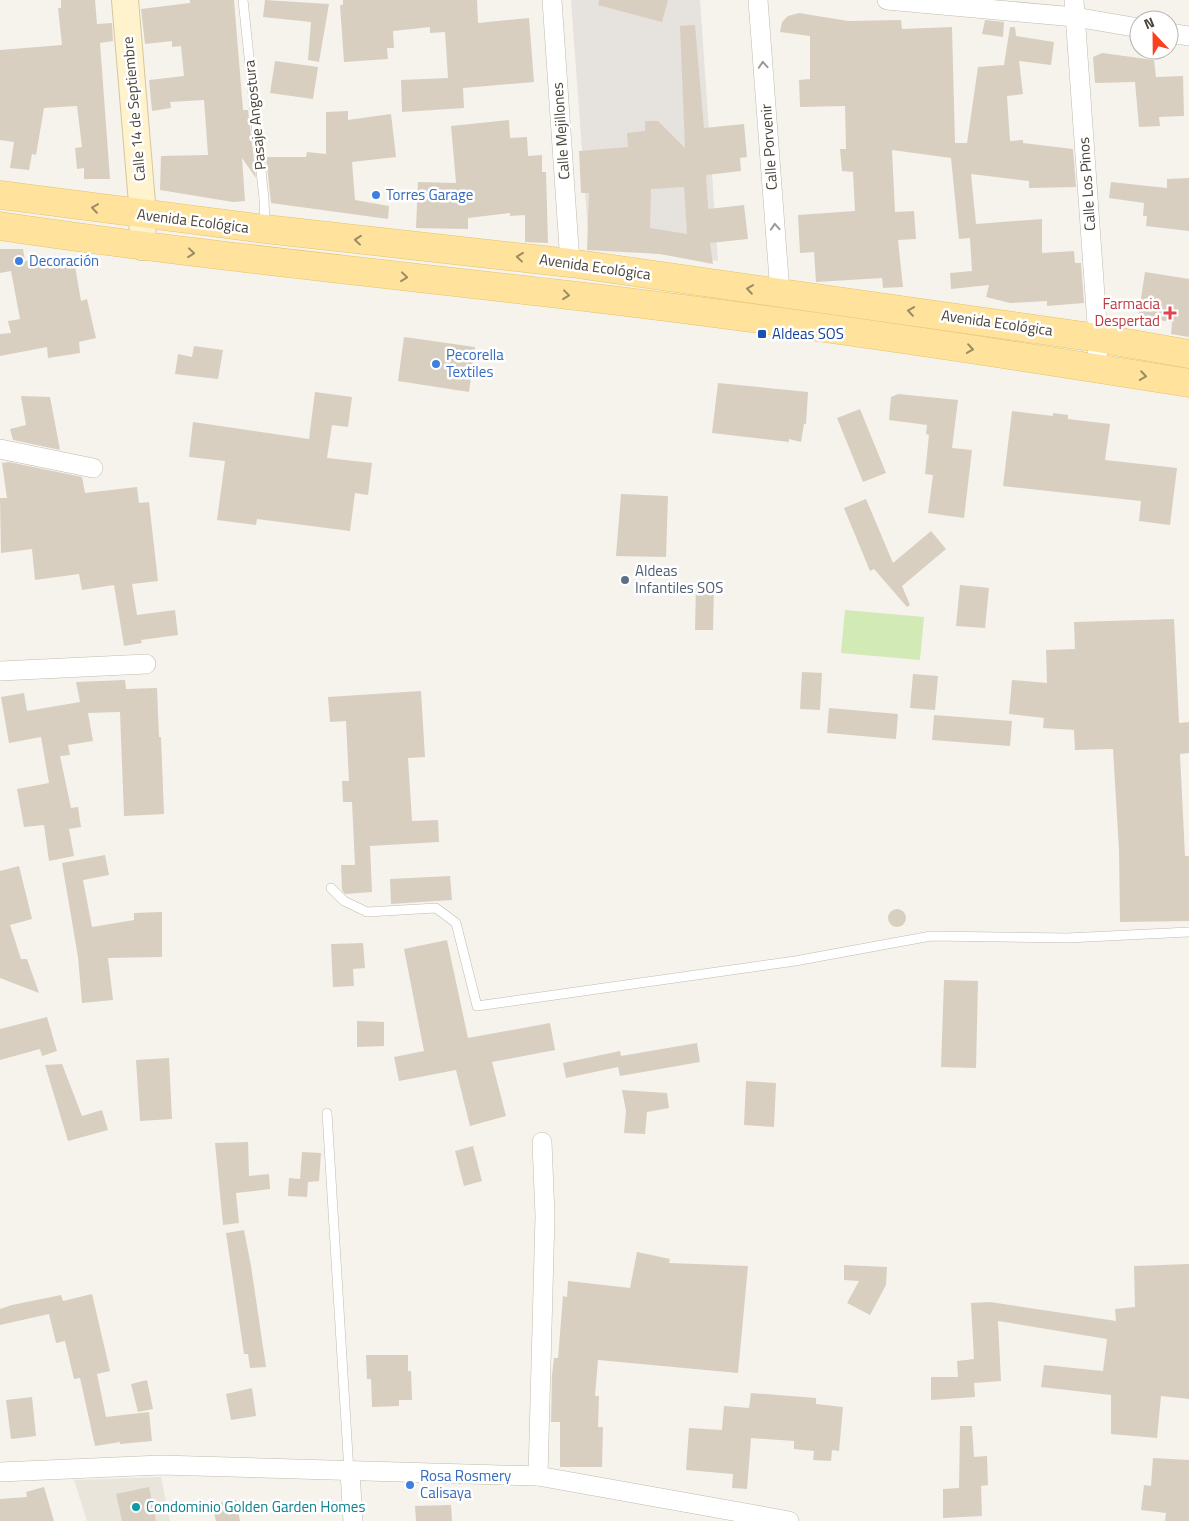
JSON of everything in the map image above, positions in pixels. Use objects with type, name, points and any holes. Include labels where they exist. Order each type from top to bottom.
[{"type":"main road","name":"Avenida Ecológica","points":[[0,195],[143,215],[570,263],[1098,338],[1189,354]]},
{"type":"main road","name":"Avenida Ecológica","points":[[0,226],[142,247],[572,296],[996,352],[1189,383]]},
{"type":"street","name":"Calle 14 de Septiembre","points":[[124,0],[143,215],[142,247]]},
{"type":"street","name":"Calle Mejillones","points":[[552,0],[570,263]]},
{"type":"street","name":"Calle Porvenir","points":[[758,0],[780,293]]},
{"type":"street","points":[[887,0],[1075,9],[1129,25]]},
{"type":"street","name":"Calle Los Pinos","points":[[1075,9],[1098,338],[1097,368]]},
{"type":"street","points":[[0,449],[93,468]]},
{"type":"street","points":[[0,671],[146,664]]},
{"type":"street","points":[[538,1476],[545,1216],[542,1142]]},
{"type":"street","points":[[0,1472],[161,1465],[538,1476],[789,1521]]},
{"type":"street","points":[[350,1472],[353,1521]]},
{"type":"lane","name":"Pasaje Angostura","points":[[243,0],[264,199],[265,229]]},
{"type":"lane","points":[[331,888],[344,901],[367,912],[436,908],[456,923],[477,1006],[794,961],[931,936],[1067,938],[1189,932]]},
{"type":"lane","points":[[327,1113],[350,1472]]},
{"type":"shaded area","points":[[571,0],[700,0],[718,261],[598,247],[588,233]]},
{"type":"shaded area","name":"Condominio Golden Garden Homes","points":[[161,1477],[170,1521],[87,1521],[74,1480]]},
{"type":"green space","points":[[845,610],[924,617],[920,660],[841,653]]},
{"type":"building","points":[[61,0],[95,0],[97,24],[112,23],[113,41],[100,43],[110,179],[84,179],[84,168],[77,169],[75,148],[82,147],[77,106],[44,108],[36,155],[32,154],[29,170],[10,168],[14,142],[0,140],[0,50],[62,45],[58,8],[61,8]]},
{"type":"building","points":[[190,0],[234,0],[243,110],[248,110],[256,178],[242,158],[245,201],[233,202],[160,190],[161,156],[208,155],[204,100],[170,102],[171,108],[152,111],[149,80],[184,76],[181,46],[172,47],[172,41],[145,44],[141,9],[190,3]]},
{"type":"building","points":[[265,0],[329,4],[319,62],[308,60],[311,22],[263,17]]},
{"type":"building","points":[[343,0],[477,0],[478,23],[529,18],[534,82],[463,88],[464,108],[402,112],[401,80],[448,78],[445,32],[430,33],[430,27],[393,31],[394,48],[387,48],[388,59],[344,62],[340,5],[343,5]]},
{"type":"building","points":[[599,0],[668,0],[662,22],[598,5]]},
{"type":"building","points":[[799,13],[848,21],[901,20],[902,29],[952,27],[955,143],[967,143],[978,67],[1004,65],[1010,27],[1015,27],[1016,36],[1054,42],[1051,65],[1019,61],[1023,94],[1007,96],[1010,141],[1023,140],[1023,143],[1073,149],[1076,187],[1029,188],[1029,181],[971,174],[976,224],[1042,219],[1042,253],[1074,251],[1075,263],[1081,263],[1084,303],[1047,306],[1047,301],[1010,303],[986,297],[989,285],[951,289],[950,273],[972,271],[970,238],[959,239],[951,158],[892,150],[895,212],[914,211],[916,239],[898,240],[903,287],[883,288],[882,278],[816,282],[814,252],[800,253],[798,215],[855,211],[853,172],[842,171],[840,149],[846,149],[845,106],[800,107],[799,80],[810,79],[810,36],[780,32],[782,22],[788,16]]},
{"type":"building","points":[[985,20],[1004,22],[1003,37],[982,34]]},
{"type":"building","points":[[695,25],[704,128],[744,124],[747,157],[740,158],[741,171],[706,175],[708,209],[744,205],[748,239],[710,243],[713,264],[660,254],[587,250],[589,193],[581,193],[579,151],[628,147],[627,133],[645,131],[645,121],[658,121],[685,148],[680,26]],"holes":[[[684,187],[687,234],[650,228],[651,189]]]},
{"type":"building","points":[[1102,53],[1129,57],[1129,60],[1154,60],[1156,77],[1183,76],[1184,116],[1159,117],[1160,126],[1139,127],[1135,82],[1095,83],[1093,57]]},
{"type":"building","points":[[275,61],[318,67],[313,99],[270,93]]},
{"type":"building","points":[[348,111],[348,120],[391,114],[396,157],[352,162],[355,200],[389,206],[388,219],[271,203],[266,157],[306,157],[307,152],[326,154],[326,112]]},
{"type":"building","points":[[509,120],[510,138],[527,137],[528,156],[542,155],[542,172],[546,172],[548,243],[525,242],[525,215],[510,216],[510,213],[468,218],[468,229],[416,228],[418,182],[456,183],[451,126]]},
{"type":"building","points":[[1189,178],[1189,231],[1146,226],[1147,216],[1143,216],[1144,203],[1109,198],[1111,182],[1167,188],[1167,179]]},
{"type":"building","points":[[0,249],[23,249],[25,261],[50,260],[75,266],[81,301],[87,299],[96,338],[79,342],[80,353],[48,358],[47,347],[0,356],[0,334],[11,333],[8,321],[20,319],[11,271],[0,273]]},
{"type":"building","points":[[1145,272],[1189,279],[1189,337],[1171,334],[1172,322],[1138,317]]},
{"type":"building","name":"Pecorella Textiles","points":[[404,337],[475,347],[469,392],[398,381]]},
{"type":"building","points":[[194,346],[223,350],[218,379],[175,374],[178,354],[192,357]]},
{"type":"building","points":[[718,383],[808,392],[806,424],[804,424],[801,442],[789,439],[789,442],[712,433]]},
{"type":"building","points":[[315,392],[352,397],[348,427],[332,425],[327,458],[372,463],[368,495],[355,493],[350,531],[257,519],[256,525],[217,520],[225,461],[189,457],[193,422],[309,439]]},
{"type":"building","points":[[898,394],[958,400],[952,448],[972,450],[964,518],[928,513],[933,475],[925,474],[929,435],[926,434],[927,425],[889,420],[891,397]]},
{"type":"building","points":[[21,396],[50,397],[60,450],[13,440],[10,429],[26,425]]},
{"type":"building","points":[[860,409],[886,473],[863,482],[837,418]]},
{"type":"building","points":[[1012,411],[1053,416],[1053,413],[1068,415],[1068,419],[1110,424],[1105,460],[1177,468],[1170,525],[1139,521],[1141,501],[1003,486]]},
{"type":"building","points":[[9,462],[82,477],[85,493],[137,487],[139,503],[149,502],[158,581],[132,584],[137,615],[175,610],[178,635],[141,640],[142,643],[124,646],[114,585],[82,590],[79,574],[35,580],[32,549],[1,553],[0,498],[7,498],[2,463]]},
{"type":"building","points":[[621,494],[668,496],[666,557],[616,556]]},
{"type":"building","points":[[866,499],[893,563],[931,531],[946,549],[902,586],[910,605],[907,607],[874,569],[870,571],[844,508]]},
{"type":"building","points":[[960,585],[989,588],[985,628],[956,626]]},
{"type":"building","points":[[696,587],[714,588],[713,630],[695,630]]},
{"type":"building","points":[[1174,619],[1179,723],[1189,722],[1189,753],[1180,754],[1185,856],[1189,856],[1189,921],[1120,922],[1119,850],[1113,749],[1075,750],[1074,730],[1043,728],[1044,718],[1009,714],[1012,680],[1047,683],[1046,650],[1075,649],[1074,622]]},
{"type":"building","points":[[802,672],[822,673],[820,710],[800,709]]},
{"type":"building","points":[[913,674],[938,676],[935,710],[910,708]]},
{"type":"building","points":[[125,680],[126,689],[157,688],[164,814],[124,816],[120,712],[88,713],[93,741],[68,745],[70,755],[60,756],[71,808],[78,807],[81,827],[69,829],[74,856],[49,861],[44,825],[24,827],[17,789],[49,783],[41,737],[9,743],[1,697],[24,693],[27,711],[80,702],[76,682]]},
{"type":"building","points":[[421,691],[425,757],[408,758],[412,821],[438,820],[439,842],[370,846],[372,892],[345,894],[342,890],[341,865],[355,865],[352,802],[343,802],[342,781],[349,781],[346,721],[330,722],[328,697]]},
{"type":"building","points":[[829,708],[898,714],[896,739],[827,733]]},
{"type":"building","points":[[934,715],[1012,721],[1010,746],[932,740]]},
{"type":"building","points":[[105,855],[109,875],[83,880],[92,927],[134,920],[134,913],[162,912],[162,957],[108,958],[113,1000],[82,1003],[78,957],[62,863]]},
{"type":"building","points":[[19,866],[32,919],[10,925],[21,959],[27,959],[39,993],[0,978],[0,871]]},
{"type":"building","points":[[450,876],[452,900],[391,904],[390,879]]},
{"type":"building","points":[[897,909],[905,914],[906,918],[901,926],[897,927],[889,922],[888,918],[893,910]]},
{"type":"building","points":[[447,940],[468,1038],[550,1023],[555,1050],[492,1062],[506,1116],[470,1126],[456,1070],[399,1081],[394,1057],[424,1051],[404,949]]},
{"type":"building","points":[[363,943],[365,968],[353,969],[354,986],[333,987],[331,944]]},
{"type":"building","points":[[944,980],[978,981],[976,1068],[941,1067]]},
{"type":"building","points":[[47,1017],[57,1051],[42,1056],[40,1049],[0,1060],[0,1029]]},
{"type":"building","points":[[357,1021],[384,1022],[384,1046],[357,1047]]},
{"type":"building","points":[[697,1043],[700,1062],[620,1076],[618,1067],[566,1078],[563,1063],[620,1051],[621,1056]]},
{"type":"building","points":[[169,1058],[172,1119],[140,1121],[136,1060]]},
{"type":"building","points":[[62,1064],[82,1116],[102,1110],[108,1130],[68,1141],[45,1065]]},
{"type":"building","points":[[746,1081],[776,1083],[774,1127],[744,1125]]},
{"type":"building","points":[[622,1090],[667,1093],[669,1108],[647,1112],[645,1134],[624,1133],[626,1111]]},
{"type":"building","points":[[248,1142],[249,1176],[269,1174],[270,1189],[236,1193],[239,1223],[223,1225],[215,1143]]},
{"type":"building","points":[[473,1146],[482,1181],[464,1186],[455,1151]]},
{"type":"building","points":[[302,1152],[321,1153],[319,1181],[308,1182],[307,1197],[288,1196],[289,1178],[300,1179]]},
{"type":"building","points":[[244,1230],[266,1367],[250,1368],[248,1354],[244,1354],[226,1233]]},
{"type":"building","points":[[637,1252],[670,1259],[669,1263],[748,1266],[738,1373],[598,1360],[595,1396],[599,1396],[598,1427],[603,1427],[602,1467],[560,1467],[560,1422],[551,1422],[552,1375],[554,1358],[558,1358],[563,1296],[567,1297],[568,1281],[630,1288]]},
{"type":"building","points":[[1189,1264],[1189,1399],[1161,1396],[1157,1438],[1111,1434],[1111,1395],[1041,1387],[1044,1365],[1103,1371],[1107,1339],[998,1321],[1001,1381],[974,1383],[975,1397],[931,1400],[931,1377],[958,1377],[957,1361],[974,1359],[971,1303],[990,1302],[1116,1321],[1115,1309],[1135,1307],[1134,1266]]},
{"type":"building","points":[[844,1265],[887,1267],[886,1285],[870,1315],[847,1303],[859,1281],[844,1280]]},
{"type":"building","points":[[92,1294],[110,1371],[97,1374],[106,1417],[149,1412],[152,1441],[120,1444],[120,1442],[95,1446],[80,1378],[74,1379],[65,1341],[56,1343],[49,1314],[0,1325],[0,1309],[61,1295],[63,1301]]},
{"type":"building","points":[[366,1355],[408,1355],[408,1371],[411,1371],[412,1400],[399,1400],[399,1406],[372,1407],[371,1379],[367,1379]]},
{"type":"building","points":[[147,1380],[153,1409],[138,1412],[131,1384]]},
{"type":"building","points":[[252,1388],[256,1416],[231,1420],[226,1394]]},
{"type":"building","points":[[751,1393],[816,1398],[816,1404],[843,1407],[839,1451],[832,1450],[831,1461],[813,1460],[814,1451],[794,1449],[794,1441],[751,1438],[747,1489],[732,1488],[733,1474],[686,1470],[689,1428],[722,1430],[724,1406],[749,1408]]},
{"type":"building","points":[[32,1397],[36,1436],[11,1439],[6,1400]]},
{"type":"building","points":[[960,1426],[972,1426],[974,1457],[987,1456],[988,1485],[981,1486],[982,1516],[943,1518],[943,1489],[959,1488]]},
{"type":"building","points":[[1153,1458],[1189,1460],[1189,1521],[1165,1521],[1166,1513],[1141,1510],[1144,1485],[1151,1486]]},
{"type":"building","points":[[44,1487],[54,1521],[0,1521],[0,1499],[27,1497],[26,1492]]},
{"type":"building","name":"Condominio Golden Garden Homes","points":[[149,1487],[156,1521],[122,1521],[116,1494]]},
{"type":"building","points":[[236,1500],[240,1521],[216,1521],[212,1504]]},
{"type":"building","points":[[451,1505],[452,1521],[416,1521],[415,1506]]},
{"type":"place","name":"Torres Garage","points":[[376,195]]},
{"type":"place","name":"Decoración","points":[[19,261]]},
{"type":"place","name":"Farmacia Despertad","points":[[1170,313]]},
{"type":"place","name":"Aldeas SOS","points":[[762,334]]},
{"type":"place","name":"Pecorella Textiles","points":[[436,364]]},
{"type":"place","name":"Aldeas Infantiles SOS","points":[[625,580]]},
{"type":"place","name":"Rosa Rosmery Calisaya","points":[[410,1485]]},
{"type":"place","name":"Condominio Golden Garden Homes","points":[[136,1507]]}]
